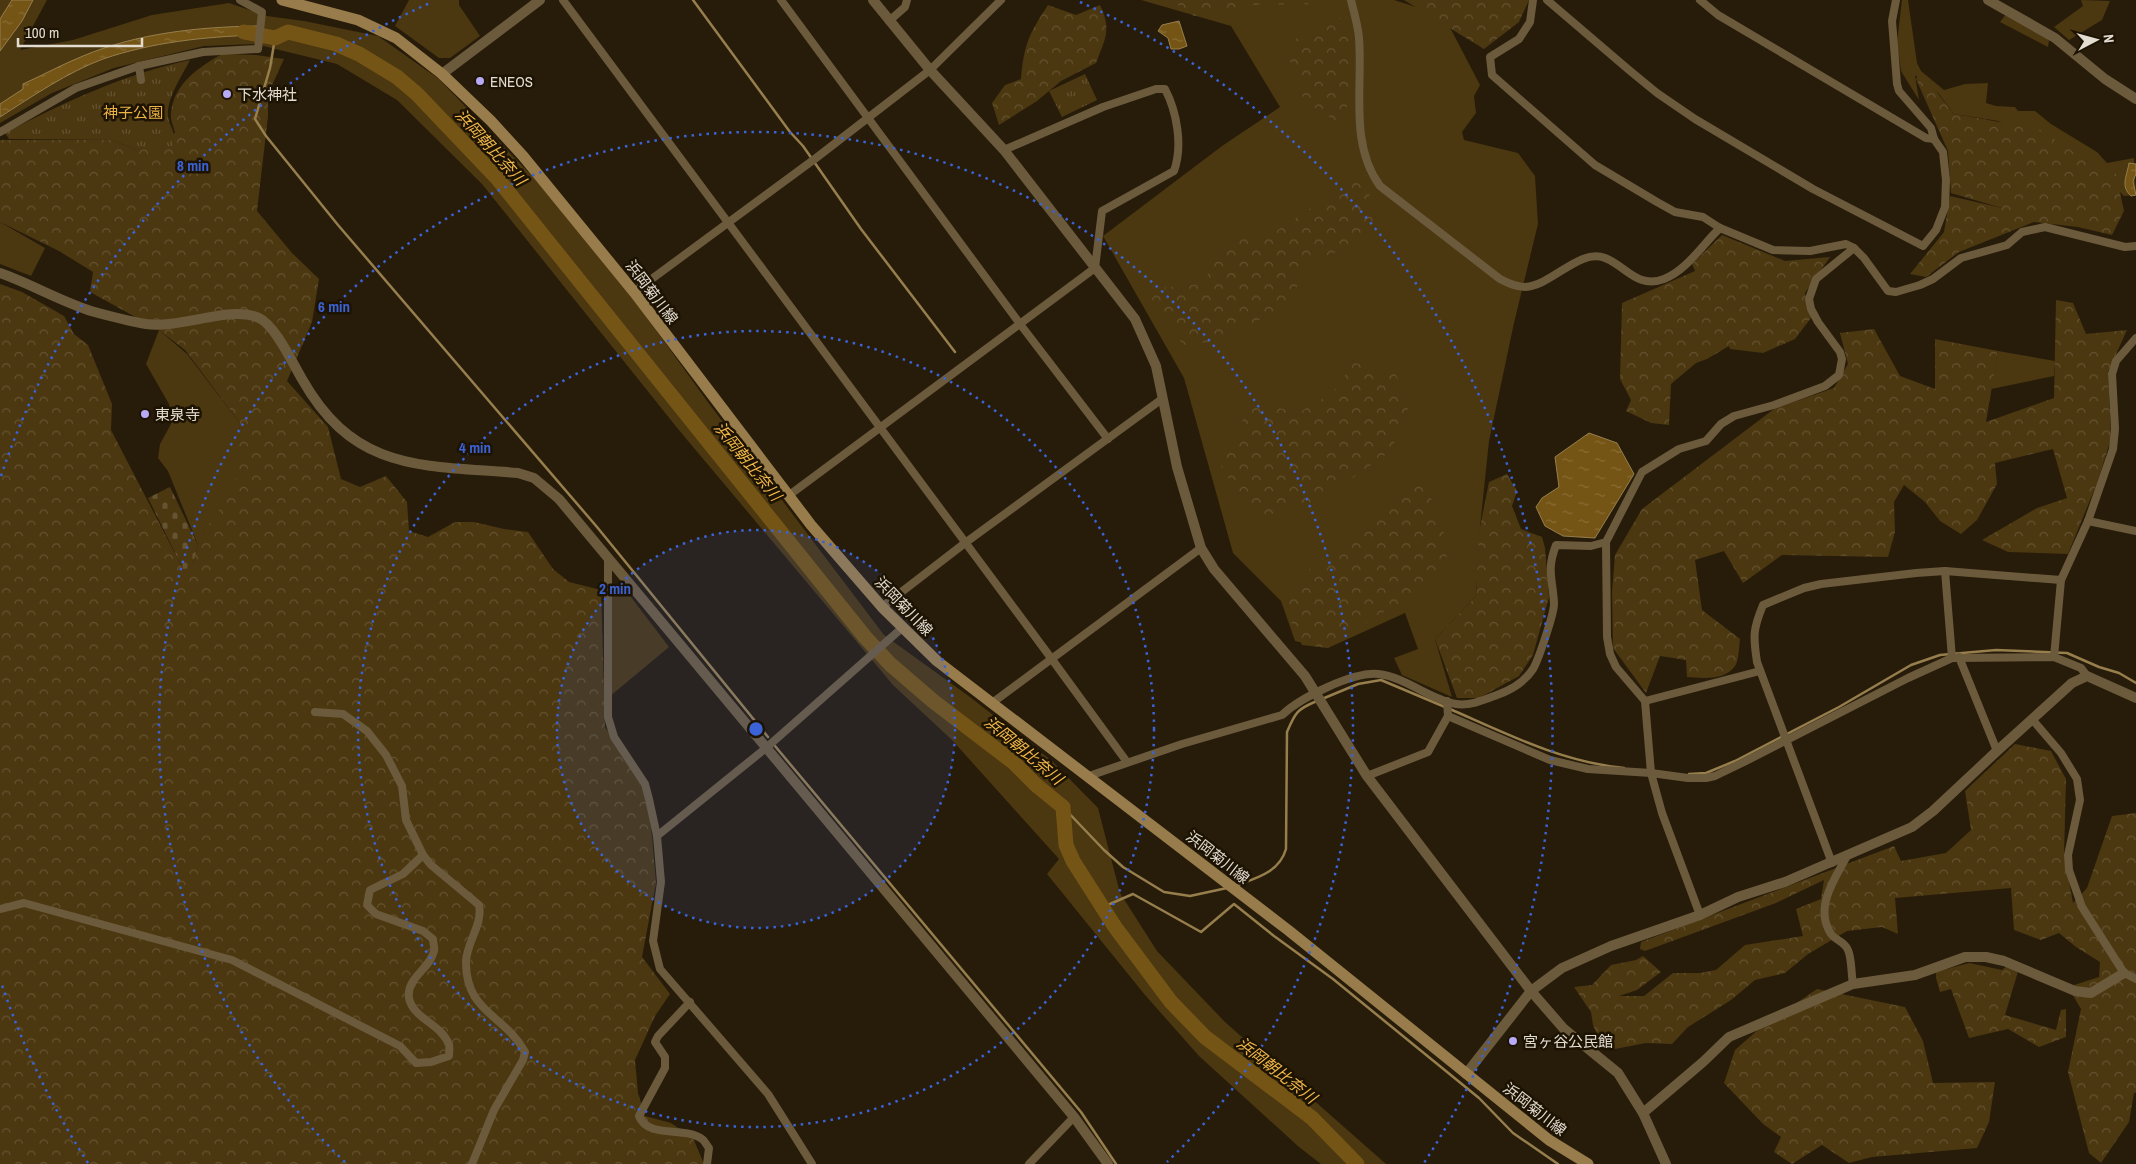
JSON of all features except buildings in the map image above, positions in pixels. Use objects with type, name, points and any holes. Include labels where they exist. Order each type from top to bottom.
[{"type":"main road","name":"浜岡菊川線","points":[[282,0],[335,13],[377,28],[411,48],[442,74],[523,156],[634,292],[811,525],[902,628],[937,660],[1288,930],[1548,1140],[1588,1164]]},
{"type":"street","points":[[0,132],[76,88],[139,66],[203,52],[258,49],[262,12],[240,0]]},
{"type":"street","points":[[442,74],[540,0]]},
{"type":"street","points":[[563,0],[1126,762]]},
{"type":"street","points":[[781,0],[1020,324],[1108,439]]},
{"type":"street","points":[[874,0],[930,70],[1004,150],[1135,319],[1156,366],[1177,467],[1202,548],[1214,569],[1305,676],[1367,776],[1531,991],[1564,1029],[1618,1073],[1643,1113],[1666,1164]]},
{"type":"street","points":[[889,21],[904,7],[907,0]]},
{"type":"street","points":[[634,292],[930,70],[1001,0]]},
{"type":"street","points":[[1351,0],[1359,38],[1358,90],[1361,128],[1365,152],[1374,177],[1380,186],[1500,279],[1524,287],[1542,284],[1584,258],[1594,257],[1605,258],[1630,275],[1648,281],[1662,280],[1675,273],[1720,228]]},
{"type":"street","points":[[1533,0],[1530,22],[1518,39],[1490,57],[1492,76],[1575,149],[1605,172],[1676,212],[1703,217],[1720,228],[1773,250],[1810,252],[1846,244],[1854,248],[1864,258],[1888,291],[1896,292],[1933,279],[1961,258],[2006,245],[2022,232],[2045,226],[2125,247],[2136,246]]},
{"type":"street","points":[[1547,0],[1650,88],[1695,119],[1813,189],[1923,246],[1936,230],[1945,207],[1946,180],[1943,152],[1934,139],[1931,128],[1899,90],[1897,84],[1892,21],[1896,0]]},
{"type":"street","points":[[1700,0],[1718,15],[1777,51],[1926,138],[1934,139]]},
{"type":"street","points":[[1988,0],[2055,38],[2105,78],[2136,99]]},
{"type":"street","points":[[139,66],[141,80]]},
{"type":"street","points":[[788,496],[1094,268],[1102,211],[1174,171],[1179,156],[1174,105],[1165,89],[1156,89],[1103,107],[1004,150]]},
{"type":"street","points":[[1700,915],[1662,813],[1651,773],[1644,701],[1616,667],[1610,654],[1607,638],[1606,542],[1642,472],[1679,449],[1706,441],[1721,424],[1734,416],[1774,405],[1824,386],[1839,374],[1842,359],[1840,352],[1818,322],[1811,309],[1810,299],[1816,279],[1854,248]]},
{"type":"street","points":[[0,273],[90,310],[147,324],[168,325],[242,314],[260,318],[283,345],[313,399],[334,423],[354,440],[372,451],[399,461],[518,473],[534,478],[559,499],[1074,1117],[1108,1164]]},
{"type":"street","points":[[2055,653],[2061,580],[2088,521],[2114,449],[2115,429],[2112,374],[2116,361],[2136,338]]},
{"type":"street","points":[[882,606],[1162,399]]},
{"type":"street","points":[[2088,521],[2136,531]]},
{"type":"street","points":[[1089,776],[1182,744],[1282,715],[1291,706],[1315,693],[1361,675],[1379,674],[1400,680],[1455,704],[1486,700],[1509,691],[1525,679],[1534,668],[1554,606],[1550,561],[1556,545],[1591,546],[1606,542]]},
{"type":"street","points":[[992,703],[1202,548]]},
{"type":"street","points":[[608,558],[608,717],[614,736],[645,784],[657,836],[661,882],[654,925],[653,941],[655,956],[660,969],[768,1094],[812,1164]]},
{"type":"street","points":[[1832,863],[1760,671],[1753,637],[1756,621],[1764,605],[1804,588],[1821,584],[1945,571],[2061,580]]},
{"type":"street","points":[[1945,571],[1954,655],[1997,750]]},
{"type":"street","points":[[657,836],[766,748],[902,628]]},
{"type":"street","points":[[1448,716],[1550,760],[1588,769],[1651,773],[1688,778],[1716,776],[1954,655],[2055,653],[2081,668],[2086,676],[2136,698]]},
{"type":"street","points":[[1644,701],[1760,671]]},
{"type":"street","points":[[1466,1074],[1531,991],[1562,968],[1611,946],[1700,915],[1738,897],[1785,882],[1912,827],[1933,811],[1997,750],[2072,683],[2086,676]]},
{"type":"street","points":[[1367,776],[1428,752],[1448,716],[1447,701]]},
{"type":"street","points":[[315,712],[343,714],[367,731],[386,755],[402,786],[406,820],[423,855],[431,865],[479,905],[478,922],[467,954],[466,975],[473,997],[517,1040],[525,1052],[523,1060],[494,1110],[472,1164]]},
{"type":"street","points":[[2032,718],[2061,753],[2077,779],[2080,800],[2068,855],[2069,870],[2082,907],[2124,973],[2136,979]]},
{"type":"street","points":[[0,910],[24,903],[232,960],[400,1046],[416,1062],[431,1062],[449,1056],[449,1045],[434,1025],[412,1008],[409,996],[410,985],[434,952],[433,939],[423,931],[376,914],[367,905],[370,890],[403,874],[423,855]]},
{"type":"street","points":[[1848,856],[1824,902],[1825,921],[1832,936],[1844,943],[1849,951],[1853,984]]},
{"type":"street","points":[[1643,1113],[1729,1037],[1853,984],[1915,976],[1966,957],[1986,957],[2004,961],[2075,991],[2091,993],[2124,973]]},
{"type":"street","points":[[690,1002],[658,1036],[655,1042],[665,1057],[665,1068],[639,1116],[642,1124],[649,1128],[702,1139],[709,1148],[707,1164]]},
{"type":"street","points":[[1029,1164],[1074,1117]]},
{"type":"green space","points":[[0,0],[47,0],[20,50],[73,40],[152,15],[229,3],[267,16],[304,21],[378,36],[439,79],[535,179],[622,283],[710,405],[884,635],[970,697],[1052,761],[1098,808],[1120,893],[1157,951],[1225,1022],[1386,1164],[1321,1164],[1299,1147],[1199,1056],[1145,995],[1047,874],[1059,859],[952,740],[893,685],[678,429],[482,184],[397,100],[337,64],[255,44],[204,46],[114,68],[52,93],[0,123]]},
{"type":"green space","points":[[409,0],[459,0],[459,5],[480,36],[450,58],[439,58],[395,26]]},
{"type":"green space","points":[[1141,0],[1394,0],[1444,16],[1480,85],[1474,96],[1476,113],[1462,132],[1464,140],[1518,153],[1535,176],[1538,224],[1514,323],[1489,441],[1480,527],[1476,596],[1435,639],[1452,697],[1402,675],[1394,658],[1418,649],[1405,613],[1328,648],[1295,641],[1281,601],[1233,553],[1184,378],[1103,236],[1222,146],[1280,107],[1231,26]]},
{"type":"green space","points":[[1171,0],[1323,0],[1322,4],[1246,5],[1194,16]]},
{"type":"green space","points":[[1404,0],[1529,0],[1519,22],[1484,49]]},
{"type":"green space","points":[[1902,0],[1908,0],[1917,63],[1921,71],[1944,90],[1965,84],[1988,83],[1986,103],[1996,106],[2015,107],[2018,111],[2035,111],[2051,124],[2097,152],[2107,163],[2134,158],[2136,195],[2124,196],[2087,161],[1998,121],[1954,114],[1939,94],[1915,75],[1919,100],[1901,71],[1897,42]]},
{"type":"green space","points":[[2081,0],[2110,1],[2102,20],[2069,40],[2054,27],[2083,6]]},
{"type":"green space","points":[[1048,5],[1076,15],[1100,5],[1106,21],[1106,34],[1096,63],[1061,81],[1037,101],[999,125],[992,103],[1005,85],[1021,79],[1028,40]]},
{"type":"green space","points":[[2006,14],[2049,40],[2048,47],[2000,22]]},
{"type":"green space","points":[[1346,16],[1352,81],[1349,104],[1336,121],[1304,101],[1285,46],[1310,30]]},
{"type":"green space","points":[[222,54],[256,55],[284,59],[268,94],[268,116],[257,211],[292,253],[319,279],[312,322],[287,381],[328,427],[341,479],[360,487],[386,476],[407,502],[409,531],[428,537],[455,522],[474,522],[528,532],[553,569],[569,582],[601,590],[605,727],[646,788],[652,837],[656,883],[642,957],[670,994],[655,1016],[635,1060],[638,1093],[645,1116],[671,1123],[693,1138],[704,1164],[0,1164],[0,284],[22,292],[64,316],[74,334],[88,345],[112,404],[111,430],[182,567],[193,564],[200,537],[234,489],[240,423],[185,350],[159,330],[90,292],[93,272],[59,251],[0,222],[0,140],[112,140],[136,150],[175,133],[171,116],[173,103],[182,85],[196,71]]},
{"type":"green space","name":"神子公園","points":[[190,60],[176,87],[168,109],[169,121],[174,135],[173,146],[136,150],[112,140],[9,139],[5,133],[95,90],[142,73]]},
{"type":"green space","points":[[1920,71],[1954,114],[2039,129],[2087,161],[2116,174],[2124,211],[2112,235],[2078,227],[2034,222],[1959,252],[1926,277],[1910,274],[1944,232],[1950,196],[2002,208],[1951,193],[1948,151],[1916,79]]},
{"type":"green space","points":[[1085,74],[1097,100],[1062,117],[1049,91]]},
{"type":"green space","points":[[1367,175],[1373,224],[1348,249],[1304,262],[1296,290],[1271,315],[1210,342],[1183,345],[1151,300],[1160,288],[1202,284],[1231,234],[1272,234],[1353,180]]},
{"type":"green space","points":[[0,222],[45,248],[31,276],[0,264]]},
{"type":"green space","points":[[1722,235],[1785,261],[1830,257],[1805,293],[1811,318],[1795,339],[1763,353],[1730,349],[1729,346],[1696,363],[1671,384],[1669,425],[1651,423],[1626,411],[1631,400],[1620,379],[1622,303],[1695,271],[1692,264]]},
{"type":"green space","points":[[2056,300],[2073,303],[2086,334],[2127,330],[2108,372],[2111,439],[2097,483],[2068,554],[2008,552],[1982,540],[2037,508],[2067,498],[2053,449],[1995,463],[1997,484],[1977,520],[1961,534],[1940,521],[1925,502],[1904,485],[1894,502],[1895,532],[1888,557],[1782,555],[1743,583],[1724,551],[1695,560],[1702,610],[1740,639],[1735,666],[1731,671],[1712,678],[1687,677],[1686,660],[1660,656],[1646,693],[1613,648],[1612,592],[1615,555],[1642,509],[1774,409],[1834,388],[1848,364],[1840,333],[1874,329],[1900,376],[1935,389],[1935,339],[1998,351],[1986,422],[2054,398]]},
{"type":"green space","points":[[159,330],[187,354],[240,423],[236,492],[203,533],[198,545],[168,471],[158,458],[160,444],[171,424],[169,404],[146,364]]},
{"type":"green space","points":[[1998,351],[2055,361],[2054,376],[1991,389]]},
{"type":"green space","points":[[1354,363],[1395,371],[1408,408],[1391,451],[1327,496],[1258,518],[1242,503],[1221,465],[1251,403],[1300,412],[1332,393]]},
{"type":"green space","points":[[1507,474],[1517,491],[1512,506],[1521,529],[1542,537],[1545,548],[1549,597],[1533,655],[1519,676],[1479,698],[1457,698],[1435,639],[1476,596],[1479,532],[1489,482]]},
{"type":"green space","points":[[1407,482],[1425,488],[1442,518],[1447,560],[1419,593],[1375,617],[1328,648],[1302,645],[1281,601],[1318,560],[1345,551]]},
{"type":"green space","points":[[170,487],[198,545],[193,564],[184,571],[148,498]]},
{"type":"green space","points":[[621,584],[669,647],[609,697],[608,590]]},
{"type":"green space","points":[[2015,744],[2051,751],[2066,779],[2064,854],[2073,903],[2087,888],[2112,816],[2136,813],[2136,1093],[2134,1093],[2129,1122],[2101,1163],[2089,1153],[2068,1072],[2081,1009],[2068,987],[2099,977],[2100,962],[2076,947],[2059,933],[2041,940],[2014,930],[2011,888],[1895,898],[1898,934],[1882,927],[1847,931],[1808,954],[1785,973],[1755,980],[1731,1000],[1688,1027],[1672,1044],[1646,1043],[1615,1049],[1599,1039],[1593,1025],[1591,1012],[1574,987],[1592,985],[1611,965],[1636,960],[1643,956],[1661,972],[1637,990],[1619,996],[1644,996],[1673,973],[1700,973],[1716,970],[1745,945],[1803,936],[1796,909],[1821,899],[1824,880],[1776,903],[1645,951],[1640,949],[1641,942],[1894,846],[1901,861],[1946,853],[1971,830],[1965,791]]},
{"type":"green space","points":[[1969,963],[2002,970],[2009,964],[2019,968],[2005,1015],[2056,1030],[2061,1010],[2066,1009],[2066,1037],[2039,1047],[2008,1029],[1969,1038],[1951,989],[1940,992],[1936,972]]},
{"type":"green space","points":[[1817,989],[1905,1007],[1923,1041],[1933,1083],[1995,1082],[1989,1122],[1977,1148],[1872,1157],[1849,1163],[1822,1145],[1792,1164],[1774,1152],[1781,1137],[1763,1124],[1724,1083],[1735,1050],[1760,1028]]},
{"type":"water","points":[[12,0],[33,0],[22,21],[0,51],[0,19]]},
{"type":"water","points":[[1179,21],[1187,46],[1171,49],[1168,38],[1158,31],[1162,25]]},
{"type":"water","points":[[257,26],[256,35],[178,41],[141,48],[103,59],[63,78],[0,117],[0,104],[23,89],[23,84],[104,48],[168,33]]},
{"type":"water","points":[[2129,163],[2136,164],[2136,174],[2133,181],[2136,195],[2131,196],[2125,185]]},
{"type":"water","points":[[1589,433],[1617,443],[1634,474],[1595,538],[1563,536],[1545,526],[1536,507],[1542,498],[1559,487],[1555,457]]},
{"type":"waterway","points":[[693,0],[790,132],[803,146],[861,229],[955,352]]},
{"type":"waterway","name":"浜岡朝比奈川","points":[[244,32],[275,38],[288,32],[336,44],[359,54],[397,77],[417,94],[497,178],[865,637],[890,664],[933,701],[1013,762],[1036,785],[1063,807],[1066,845],[1073,861],[1115,927],[1171,1002],[1205,1037],[1312,1118],[1357,1164]]},
{"type":"waterway","points":[[275,38],[270,68],[255,119],[266,136],[338,225],[597,527],[768,737]]},
{"type":"waterway","points":[[1689,774],[1706,773],[1735,761],[1839,707],[1911,665],[1940,655],[1996,650],[2067,653],[2099,667],[2119,673],[2136,683]]},
{"type":"waterway","points":[[1322,699],[1358,684],[1381,680],[1445,707]]},
{"type":"waterway","points":[[1235,886],[1266,874],[1283,857],[1286,849],[1287,732],[1298,712],[1317,701]]},
{"type":"waterway","points":[[1450,709],[1535,746],[1579,760],[1624,768]]},
{"type":"waterway","points":[[775,746],[1081,1112],[1116,1164]]},
{"type":"waterway","points":[[1063,807],[1123,867],[1164,892],[1190,896],[1227,888]]},
{"type":"waterway","points":[[1103,907],[1133,894],[1201,932],[1234,904],[1333,979],[1479,1098],[1513,1133],[1558,1164]]},
{"type":"place","name":"ENEOS","points":[[480,81]]},
{"type":"place","name":"下水神社","points":[[227,94]]},
{"type":"place","name":"東泉寺","points":[[145,414]]},
{"type":"place","name":"宮ヶ谷公民館","points":[[1513,1041]]}]
